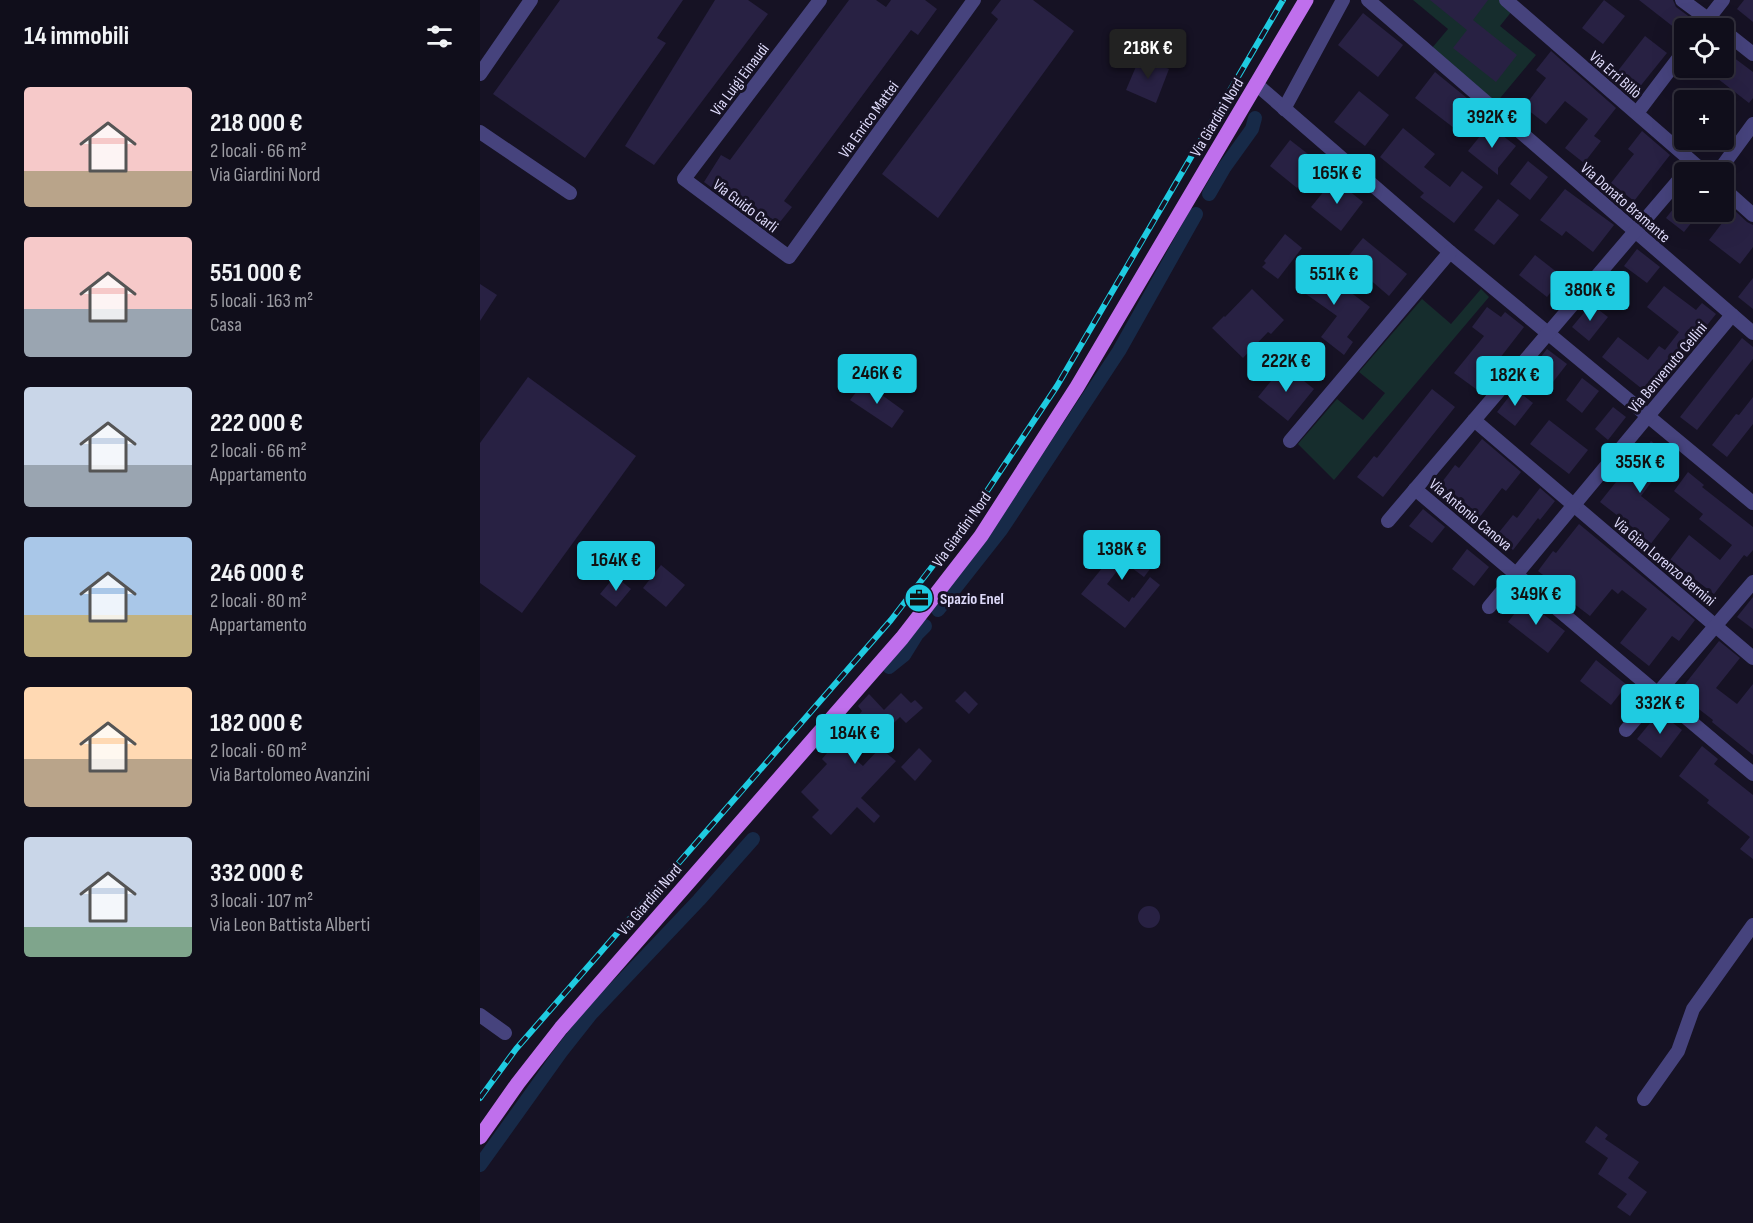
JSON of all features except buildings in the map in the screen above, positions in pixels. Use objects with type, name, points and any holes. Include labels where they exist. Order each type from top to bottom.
[{"type":"main road","name":"Via Giardini Nord","points":[[480,1137],[561,1028],[902,638],[981,536],[1077,387],[1306,0]]},
{"type":"street","points":[[480,74],[531,0]]},
{"type":"street","name":"Via Luigi Einaudi","points":[[684,179],[820,0]]},
{"type":"street","name":"Via Enrico Mattei","points":[[789,257],[974,0]]},
{"type":"street","points":[[1284,109],[1342,0]]},
{"type":"street","name":"Via Donato Bramante","points":[[1368,0],[1753,333]]},
{"type":"street","name":"Via Erri Billò","points":[[1506,0],[1637,113],[1684,162]]},
{"type":"street","points":[[1682,0],[1699,18]]},
{"type":"street","points":[[1710,18],[1723,0]]},
{"type":"street","points":[[1734,39],[1753,54]]},
{"type":"street","points":[[1637,113],[1674,64]]},
{"type":"street","points":[[1256,84],[1450,252],[1753,503]]},
{"type":"street","points":[[1725,162],[1753,124]]},
{"type":"street","points":[[480,132],[570,193]]},
{"type":"street","name":"Via Guido Carli","points":[[684,179],[789,257]]},
{"type":"street","points":[[1388,520],[1674,190]]},
{"type":"street","points":[[1734,198],[1753,215]]},
{"type":"street","points":[[1290,441],[1450,252]]},
{"type":"street","name":"Via Benvenuto Cellini","points":[[1489,607],[1732,315]]},
{"type":"street","name":"Via Gian Lorenzo Bernini","points":[[1474,420],[1753,658]]},
{"type":"street","name":"Via Antonio Canova","points":[[1415,489],[1753,774]]},
{"type":"street","points":[[1626,730],[1753,582]]},
{"type":"street","points":[[1644,1099],[1678,1051],[1693,1009],[1753,925]]},
{"type":"street","points":[[480,1015],[505,1033]]},
{"type":"green space","points":[[1413,0],[1499,0],[1512,11],[1500,26],[1536,55],[1496,103],[1432,48],[1448,29]]},
{"type":"green space","points":[[1481,289],[1489,297],[1334,480],[1298,444],[1337,399],[1363,420],[1385,393],[1359,372],[1422,299],[1451,324]]},
{"type":"waterway","points":[[1209,194],[1224,168],[1252,129],[1255,118]]},
{"type":"waterway","points":[[938,610],[1001,530],[1119,351],[1196,214]]},
{"type":"waterway","points":[[889,667],[904,655],[925,626]]},
{"type":"waterway","points":[[480,1165],[591,1014],[699,900],[753,839]]},
{"type":"railway","points":[[480,1098],[516,1049],[891,620],[965,524],[1057,386],[1283,0]]},
{"type":"place","name":"Spazio Enel","points":[[919,598]]}]
